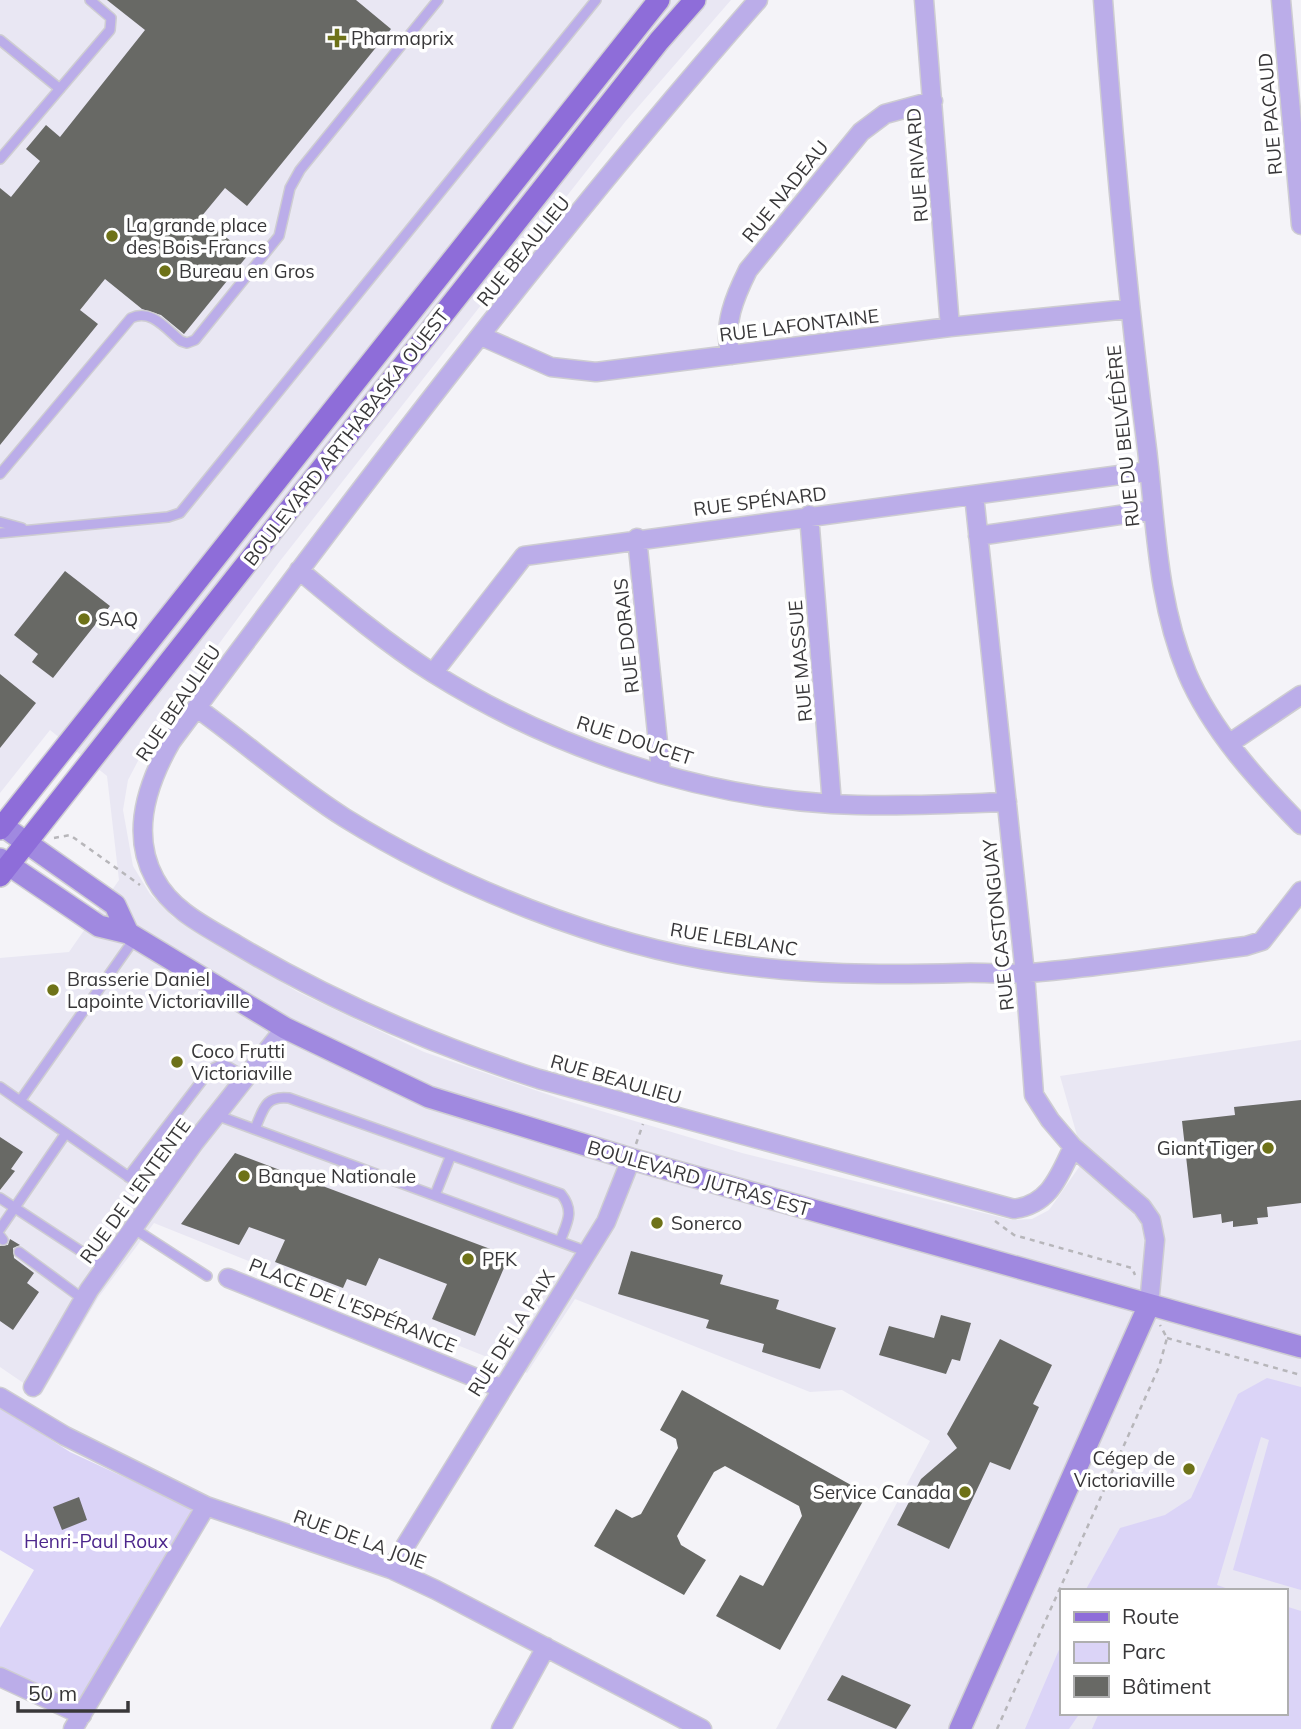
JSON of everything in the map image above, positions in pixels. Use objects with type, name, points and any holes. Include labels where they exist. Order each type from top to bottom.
[{"type":"main road","name":"BOULEVARD ARTHABASKA OUEST","points":[[1,826],[659,0]]},
{"type":"main road","name":"BOULEVARD ARTHABASKA OUEST","points":[[3,866],[26,842],[695,0]]},
{"type":"main road","points":[[1,826],[115,905],[132,935]]},
{"type":"main road","name":"BOULEVARD JUTRAS EST","points":[[3,866],[99,926],[132,935],[285,1028],[429,1097],[631,1159],[1301,1347]]},
{"type":"main road","points":[[960,1729],[1149,1305]]},
{"type":"street","name":"RUE BEAULIEU","points":[[758,0],[663,108],[481,337],[299,570],[197,708],[154,772],[144,803],[144,832],[153,876],[164,893],[179,908],[262,959],[400,1029],[464,1055],[647,1110],[1014,1209],[1035,1204],[1054,1186],[1073,1147]]},
{"type":"street","name":"RUE RIVARD","points":[[924,0],[950,327]]},
{"type":"street","name":"RUE DU BELVÉDÈRE","points":[[1103,0],[1129,309],[1159,572],[1172,631],[1187,675],[1230,743],[1266,789],[1301,825]]},
{"type":"street","name":"RUE PACAUD","points":[[1281,0],[1293,35],[1301,225]]},
{"type":"street","name":"RUE NADEAU","points":[[731,355],[729,323],[735,295],[748,270],[861,132],[884,114],[933,101]]},
{"type":"street","name":"RUE LAFONTAINE","points":[[481,337],[527,359],[574,372],[596,373],[950,327],[1129,309]]},
{"type":"street","name":"RUE SPÉNARD","points":[[433,673],[524,556],[637,538],[1149,471]]},
{"type":"street","name":"RUE CASTONGUAY","points":[[974,495],[1025,974],[1034,1095],[1050,1120],[1073,1147],[1142,1207],[1151,1220],[1155,1240],[1149,1305]]},
{"type":"street","points":[[978,536],[1153,510]]},
{"type":"street","name":"RUE MASSUE","points":[[809,515],[832,804]]},
{"type":"street","name":"RUE DORAIS","points":[[637,538],[661,772]]},
{"type":"street","name":"RUE DOUCET","points":[[299,570],[359,620],[433,673],[525,722],[595,753],[661,772],[780,799],[832,804],[1007,802]]},
{"type":"street","points":[[1230,743],[1301,695]]},
{"type":"street","name":"RUE LEBLANC","points":[[197,708],[278,772],[345,818],[511,901],[583,927],[724,963],[803,972],[879,975],[1025,974],[1246,946],[1262,941],[1301,891]]},
{"type":"street","name":"RUE DE L'ENTENTE","points":[[33,1387],[83,1299],[105,1267],[216,1115],[285,1028]]},
{"type":"street","name":"RUE DE LA PAIX","points":[[391,1569],[606,1222],[631,1159]]},
{"type":"street","name":"PLACE DE L'ESPÉRANCE","points":[[228,1278],[501,1388]]},
{"type":"street","name":"RUE DE LA JOIE","points":[[0,1397],[65,1436],[206,1506],[391,1569],[702,1729]]},
{"type":"street","points":[[0,1678],[78,1722],[206,1506]]},
{"type":"street","points":[[501,1729],[546,1647]]},
{"type":"lane","points":[[0,159],[110,30],[111,18],[90,0]]},
{"type":"lane","points":[[0,474],[131,318],[141,313],[148,314],[181,341],[187,343],[195,340],[279,236],[290,188],[300,170],[438,0]]},
{"type":"lane","points":[[0,533],[168,517],[180,513],[596,0]]},
{"type":"lane","points":[[0,40],[60,89]]},
{"type":"lane","points":[[0,522],[29,530]]},
{"type":"lane","points":[[20,1101],[132,935]]},
{"type":"lane","points":[[128,1177],[210,1070],[223,1064],[246,1077]]},
{"type":"lane","points":[[0,1087],[156,1196]]},
{"type":"lane","points":[[255,1129],[267,1102],[276,1097],[289,1098],[561,1194],[569,1203],[570,1215],[560,1241]]},
{"type":"lane","points":[[216,1115],[588,1251]]},
{"type":"lane","points":[[0,1229],[66,1133]]},
{"type":"lane","points":[[435,1195],[451,1155]]},
{"type":"lane","points":[[0,1198],[105,1267]]},
{"type":"lane","points":[[133,1228],[207,1276]]},
{"type":"lane","points":[[19,1252],[83,1299]]},
{"type":"path","points":[[26,842],[70,835],[141,886]]},
{"type":"path","points":[[631,1159],[647,1110]]},
{"type":"path","points":[[979,1199],[991,1218],[1014,1235],[1132,1268],[1167,1338],[1159,1367],[997,1729]]},
{"type":"path","points":[[1167,1338],[1301,1375]]},
{"type":"shaded area","points":[[0,0],[731,0],[625,122],[280,561],[151,736],[128,780],[123,810],[133,866],[150,894],[173,917],[298,992],[424,1052],[561,1099],[742,1153],[1012,1220],[1032,1219],[1049,1210],[1084,1160],[1060,1076],[1301,1040],[1301,1729],[776,1729],[930,1441],[842,1390],[810,1392],[575,1299],[527,1373],[154,1223],[98,1298],[41,1395],[0,1367],[0,958],[69,952],[119,880],[107,776],[50,730],[0,793]]},
{"type":"green space","points":[[1267,1378],[1301,1387],[1301,1590],[1233,1570],[1269,1440],[1261,1437],[1217,1585],[1228,1589],[1086,1589],[1120,1528],[1165,1515],[1191,1498],[1238,1394]]},
{"type":"green space","name":"Henri-Paul Roux","points":[[0,1407],[70,1452],[195,1510],[80,1706],[0,1670],[0,1628],[34,1570],[0,1550]]},
{"type":"green space","points":[[1287,1607],[1301,1611],[1301,1729],[1092,1729],[1098,1715],[1287,1715]]},
{"type":"green space","points":[[1060,1647],[1060,1715],[1079,1715],[1069,1729],[1025,1729]]},
{"type":"building","name":"La grande place des Bois-Francs","points":[[107,0],[356,0],[391,29],[247,206],[225,188],[201,217],[248,255],[184,334],[161,315],[142,309],[105,279],[80,310],[98,324],[0,445],[0,188],[11,197],[40,161],[26,149],[46,125],[60,137],[145,30]]},
{"type":"building","points":[[65,571],[110,606],[53,678],[32,662],[38,654],[14,635]]},
{"type":"building","points":[[0,674],[36,703],[0,748]]},
{"type":"building","points":[[1301,1100],[1301,1203],[1267,1207],[1268,1217],[1257,1218],[1258,1224],[1233,1227],[1233,1221],[1222,1223],[1221,1214],[1193,1218],[1182,1121],[1235,1115],[1234,1107]]},
{"type":"building","points":[[0,1137],[23,1152],[11,1169],[15,1171],[0,1190]]},
{"type":"building","points":[[235,1153],[509,1256],[475,1336],[432,1319],[447,1284],[379,1258],[366,1286],[347,1279],[343,1288],[275,1262],[285,1240],[249,1227],[239,1245],[181,1224]]},
{"type":"building","points":[[10,1239],[20,1245],[13,1248],[14,1258],[34,1273],[27,1283],[39,1292],[13,1330],[0,1321],[0,1246],[8,1245]]},
{"type":"building","points":[[631,1251],[723,1275],[720,1284],[779,1300],[776,1309],[836,1328],[820,1369],[762,1352],[764,1344],[706,1328],[709,1320],[618,1294]]},
{"type":"building","points":[[941,1315],[971,1323],[960,1361],[952,1359],[946,1374],[879,1355],[889,1326],[934,1338]]},
{"type":"building","points":[[1000,1339],[1052,1365],[1033,1404],[1039,1407],[1010,1470],[990,1462],[949,1549],[897,1525],[921,1479],[957,1448],[947,1434]]},
{"type":"building","points":[[682,1390],[867,1494],[780,1650],[716,1616],[740,1575],[763,1586],[802,1516],[799,1506],[725,1466],[714,1472],[677,1536],[681,1545],[706,1560],[684,1595],[594,1546],[616,1509],[632,1518],[641,1514],[678,1448],[676,1439],[660,1430]]},
{"type":"building","points":[[79,1497],[87,1520],[62,1530],[53,1507]]},
{"type":"building","points":[[842,1675],[911,1705],[896,1729],[827,1700]]},
{"type":"place","name":"Pharmaprix","points":[[337,38]]},
{"type":"place","name":"La grande place des Bois-Francs","points":[[112,236]]},
{"type":"place","name":"Bureau en Gros","points":[[165,271]]},
{"type":"place","name":"SAQ","points":[[84,619]]},
{"type":"place","name":"Brasserie Daniel Lapointe Victoriaville","points":[[53,990]]},
{"type":"place","name":"Coco Frutti Victoriaville","points":[[177,1062]]},
{"type":"place","name":"Giant Tiger","points":[[1268,1148]]},
{"type":"place","name":"Banque Nationale","points":[[244,1176]]},
{"type":"place","name":"Sonerco","points":[[657,1223]]},
{"type":"place","name":"PFK","points":[[468,1259]]},
{"type":"place","name":"Cégep de Victoriaville","points":[[1189,1469]]},
{"type":"place","name":"Service Canada","points":[[965,1492]]}]
